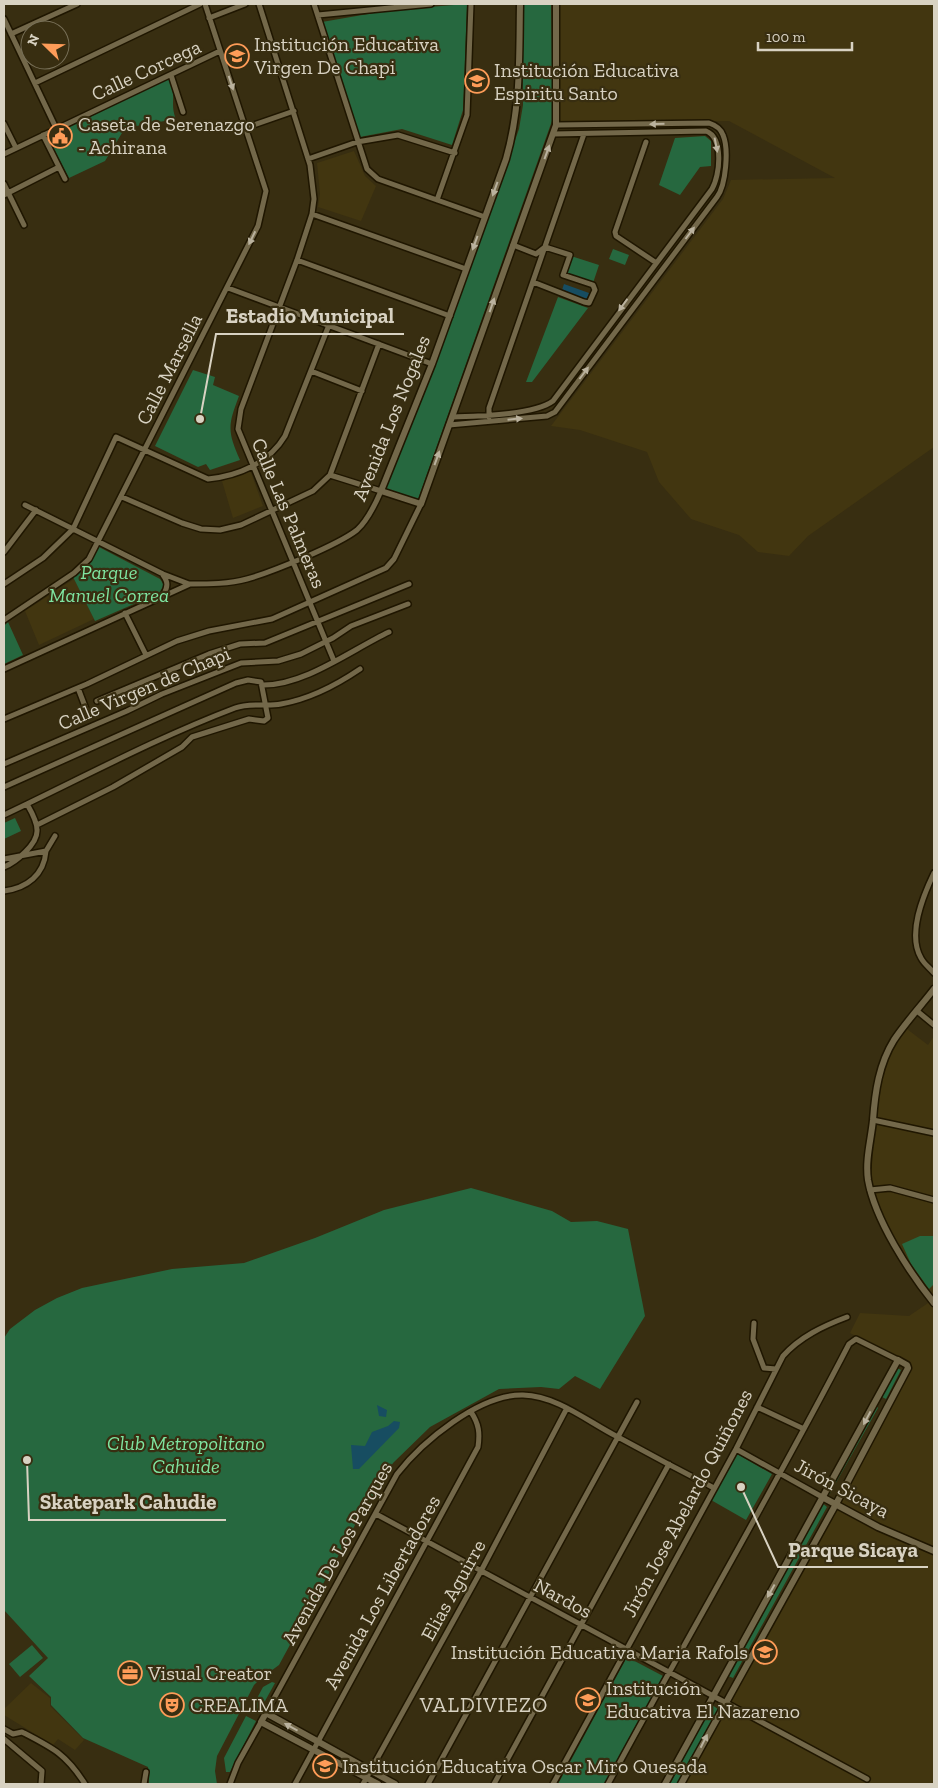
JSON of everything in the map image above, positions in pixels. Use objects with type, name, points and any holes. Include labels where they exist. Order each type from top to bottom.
[{"type":"street","points":[[11,34],[77,4]]},
{"type":"street","points":[[34,83],[200,4]]},
{"type":"street","name":"Calle Marsella","points":[[4,620],[74,573],[89,559],[99,543],[258,226],[266,191],[204,4]]},
{"type":"street","points":[[209,18],[245,4]]},
{"type":"street","name":"Calle Las Palmeras","points":[[258,4],[294,111],[314,186],[312,214],[297,260],[278,306],[241,409],[238,430],[334,660]]},
{"type":"street","points":[[314,4],[367,169],[378,179],[485,217]]},
{"type":"street","points":[[318,15],[431,4]]},
{"type":"street","points":[[437,200],[455,154],[467,115],[471,4]]},
{"type":"street","name":"Avenida Los Nogales","points":[[4,669],[190,584],[219,584],[247,579],[293,561],[356,531],[365,521],[381,491],[432,364],[506,159],[515,127],[518,101],[520,4]]},
{"type":"street","points":[[4,719],[78,688],[177,641],[210,631],[272,619],[386,568],[394,560],[420,504],[450,425],[556,125],[556,4]]},
{"type":"street","points":[[4,19],[56,128]]},
{"type":"street","name":"Calle Corcega","points":[[4,154],[220,52]]},
{"type":"street","points":[[171,75],[183,112]]},
{"type":"street","points":[[245,128],[294,111]]},
{"type":"street","points":[[683,123],[683,132]]},
{"type":"street","points":[[452,417],[547,416],[555,412],[720,193],[725,178],[723,135],[716,127],[709,123],[556,125]]},
{"type":"street","points":[[4,124],[16,148]]},
{"type":"street","points":[[450,425],[545,406],[553,401],[712,188],[716,180],[717,142],[714,137],[706,132],[553,134]]},
{"type":"street","points":[[490,418],[489,408],[584,134]]},
{"type":"street","points":[[43,135],[65,179]]},
{"type":"street","points":[[308,159],[357,142],[398,135],[455,154]]},
{"type":"street","points":[[646,142],[615,232],[616,236],[655,262]]},
{"type":"street","points":[[6,194],[59,167]]},
{"type":"street","points":[[4,184],[6,194],[24,225]]},
{"type":"street","points":[[312,214],[466,269]]},
{"type":"street","points":[[513,246],[536,254],[545,247]]},
{"type":"street","points":[[533,282],[589,303],[596,290],[593,284],[564,275],[570,255],[545,247]]},
{"type":"street","points":[[297,260],[450,316]]},
{"type":"street","points":[[228,288],[432,364]]},
{"type":"street","points":[[4,584],[43,558],[73,529],[116,437],[208,479],[224,477],[253,466],[278,447],[285,436],[329,325]]},
{"type":"street","points":[[122,497],[201,529],[220,530],[241,525],[313,491],[330,475],[379,344]]},
{"type":"street","points":[[311,371],[362,391]]},
{"type":"street","points":[[330,475],[420,504]]},
{"type":"street","points":[[25,505],[163,574],[190,584]]},
{"type":"street","points":[[4,552],[36,510]]},
{"type":"street","points":[[163,574],[167,580],[167,588],[164,595]]},
{"type":"street","name":"Calle Virgen de Chapi","points":[[97,701],[209,654],[240,644],[265,643],[409,584]]},
{"type":"street","name":"Calle Virgen de Chapi","points":[[4,764],[162,694],[241,663],[291,658],[327,642],[351,626],[408,604]]},
{"type":"street","points":[[125,614],[146,655]]},
{"type":"street","points":[[262,685],[282,683],[305,676],[389,632]]},
{"type":"street","points":[[4,815],[191,726],[242,706],[280,705],[313,695],[360,669]]},
{"type":"street","points":[[4,787],[236,683],[254,680],[262,685],[268,718],[264,721],[249,720],[192,737],[182,747],[113,787],[37,825]]},
{"type":"street","points":[[78,688],[89,717]]},
{"type":"street","points":[[4,867],[18,858],[36,837],[37,825],[27,804]]},
{"type":"street","points":[[4,891],[23,886],[38,875],[45,864],[46,851],[55,836]]},
{"type":"street","points":[[4,859],[18,858],[46,851]]},
{"type":"street","points":[[934,874],[926,890],[917,926],[917,948],[921,959],[934,973]]},
{"type":"street","points":[[934,990],[894,1042],[883,1065],[873,1102],[867,1162],[870,1190],[877,1210],[908,1268],[934,1303]]},
{"type":"street","points":[[916,1011],[934,1025]]},
{"type":"street","points":[[872,1120],[934,1133]]},
{"type":"street","points":[[870,1190],[890,1188],[934,1200]]},
{"type":"street","name":"Jirón Jose Abelardo Quiñones","points":[[553,1784],[625,1649],[736,1450],[783,1356],[793,1345],[809,1334],[847,1317]]},
{"type":"street","points":[[754,1323],[754,1339],[764,1368],[776,1369]]},
{"type":"street","points":[[608,1784],[849,1344],[856,1339],[907,1365],[908,1368],[836,1504],[681,1784]]},
{"type":"street","points":[[665,1784],[824,1498],[898,1360]]},
{"type":"street","name":"Avenida De Los Parques","points":[[230,1784],[238,1763],[397,1474],[408,1460],[444,1428],[500,1398],[521,1395],[538,1397],[567,1408],[714,1488]]},
{"type":"street","points":[[876,1400],[888,1406]]},
{"type":"street","points":[[428,1784],[637,1402]]},
{"type":"street","points":[[757,1407],[804,1429]]},
{"type":"street","name":"Elias Aguirre","points":[[364,1781],[481,1571],[567,1408]]},
{"type":"street","name":"Avenida Los Libertadores","points":[[295,1784],[478,1447],[480,1435],[477,1422],[471,1412]]},
{"type":"street","name":"Jirón Sicaya","points":[[736,1450],[878,1527],[934,1550]]},
{"type":"street","points":[[494,1784],[669,1464]]},
{"type":"street","name":"Nardos","points":[[376,1514],[724,1704],[867,1779]]},
{"type":"street","points":[[266,1713],[395,1784]]},
{"type":"street","points":[[261,1722],[314,1750],[364,1781],[378,1784]]},
{"type":"street","points":[[4,1728],[13,1734],[22,1732],[56,1751],[69,1761],[85,1784]]},
{"type":"street","points":[[10,1745],[13,1734]]},
{"type":"street","points":[[4,1739],[42,1771],[41,1784]]},
{"type":"street","points":[[144,1784],[146,1772]]},
{"type":"shaded area","points":[[557,4],[934,4],[934,447],[808,536],[789,556],[758,552],[739,535],[691,519],[659,482],[647,452],[580,430],[551,426],[723,199],[731,180],[835,178],[729,121],[564,124],[559,119]]},
{"type":"shaded area","points":[[354,151],[365,176],[376,186],[361,221],[318,207],[320,194],[317,163]]},
{"type":"shaded area","points":[[250,470],[263,506],[233,518],[222,481]]},
{"type":"shaded area","points":[[74,579],[94,619],[39,645],[25,611]]},
{"type":"shaded area","points":[[907,1029],[928,1045],[934,1036],[934,1299],[910,1266],[876,1204],[870,1170],[877,1126],[875,1103],[883,1071],[895,1043]]},
{"type":"shaded area","points":[[934,1299],[934,1784],[682,1784],[911,1365],[850,1333],[860,1313],[909,1316]]},
{"type":"shaded area","points":[[31,1683],[50,1698],[50,1706],[84,1740],[75,1750],[58,1739],[53,1745],[4,1715],[4,1709]]},
{"type":"green space","points":[[467,4],[463,110],[452,145],[402,129],[360,137],[322,22],[391,10]]},
{"type":"green space","points":[[522,4],[551,4],[553,118],[417,502],[384,490],[477,249],[519,129],[523,105]]},
{"type":"green space","points":[[168,78],[173,94],[173,108],[176,119],[125,128],[105,161],[69,178],[48,138]]},
{"type":"green space","points":[[705,136],[711,141],[711,166],[700,167],[680,195],[659,185],[675,138]]},
{"type":"green space","points":[[613,249],[629,255],[625,265],[609,259]]},
{"type":"green space","points":[[571,256],[599,265],[593,283],[565,274]]},
{"type":"green space","points":[[558,297],[588,308],[532,382],[526,382]]},
{"type":"green space","points":[[193,370],[215,377],[213,385],[239,396],[230,428],[240,460],[210,470],[206,464],[198,467],[155,446]]},
{"type":"green space","name":"Parque Manuel Correa","points":[[99,547],[160,579],[164,585],[159,593],[95,621],[73,577],[90,563]]},
{"type":"green space","points":[[8,622],[23,655],[4,664],[4,626]]},
{"type":"green space","points":[[15,818],[21,831],[4,839],[4,823]]},
{"type":"green space","name":"Club Metropolitano Cahuide","points":[[471,1188],[552,1211],[571,1222],[597,1221],[628,1229],[645,1316],[600,1389],[575,1376],[559,1389],[541,1387],[499,1389],[430,1427],[393,1463],[355,1525],[279,1665],[254,1685],[217,1756],[215,1771],[217,1784],[149,1784],[148,1767],[83,1738],[51,1705],[51,1697],[29,1676],[48,1658],[4,1610],[4,1338],[10,1329],[35,1310],[57,1298],[82,1288],[172,1269],[244,1263],[315,1238],[384,1210]]},
{"type":"green space","points":[[920,1236],[934,1236],[934,1284],[929,1289],[911,1264],[902,1244]]},
{"type":"green space","points":[[897,1368],[901,1370],[886,1399],[882,1397]]},
{"type":"green space","points":[[876,1405],[878,1408],[829,1495],[827,1495]]},
{"type":"green space","points":[[737,1454],[772,1474],[746,1520],[711,1500]]},
{"type":"green space","points":[[821,1502],[827,1507],[733,1678],[728,1676]]},
{"type":"green space","points":[[32,1645],[43,1658],[20,1677],[9,1664]]},
{"type":"green space","points":[[627,1657],[663,1676],[604,1784],[558,1784]]},
{"type":"green space","points":[[272,1682],[275,1683],[260,1710],[253,1706],[263,1687]]},
{"type":"green space","points":[[712,1705],[718,1709],[677,1784],[670,1784]]},
{"type":"green space","points":[[246,1716],[256,1721],[230,1772],[226,1772],[224,1758]]},
{"type":"water","points":[[564,284],[589,293],[586,302],[561,293]]},
{"type":"water","points":[[377,1405],[387,1410],[386,1417],[379,1416]]},
{"type":"water","points":[[394,1421],[400,1422],[399,1428],[359,1469],[353,1469],[351,1445],[365,1446],[372,1432],[388,1426]]},
{"type":"place","name":"Institución Educativa Virgen De Chapi","points":[[237,56]]},
{"type":"place","name":"Institución Educativa Espiritu Santo","points":[[477,81]]},
{"type":"place","name":"Caseta de Serenazgo - Achirana","points":[[60,136]]},
{"type":"place","name":"Estadio Municipal","points":[[200,419]]},
{"type":"place","name":"Skatepark Cahudie","points":[[27,1460]]},
{"type":"place","name":"Parque Sicaya","points":[[741,1487]]},
{"type":"place","name":"Institución Educativa Maria Rafols","points":[[765,1652]]},
{"type":"place","name":"Visual Creator","points":[[130,1673]]},
{"type":"place","name":"Institución Educativa El Nazareno","points":[[588,1700]]},
{"type":"place","name":"CREALIMA","points":[[172,1705]]},
{"type":"place","name":"Institución Educativa Oscar Miro Quesada","points":[[325,1766]]},
{"type":"district","name":"VALDIVIEZO","points":[[484,1704]]}]
